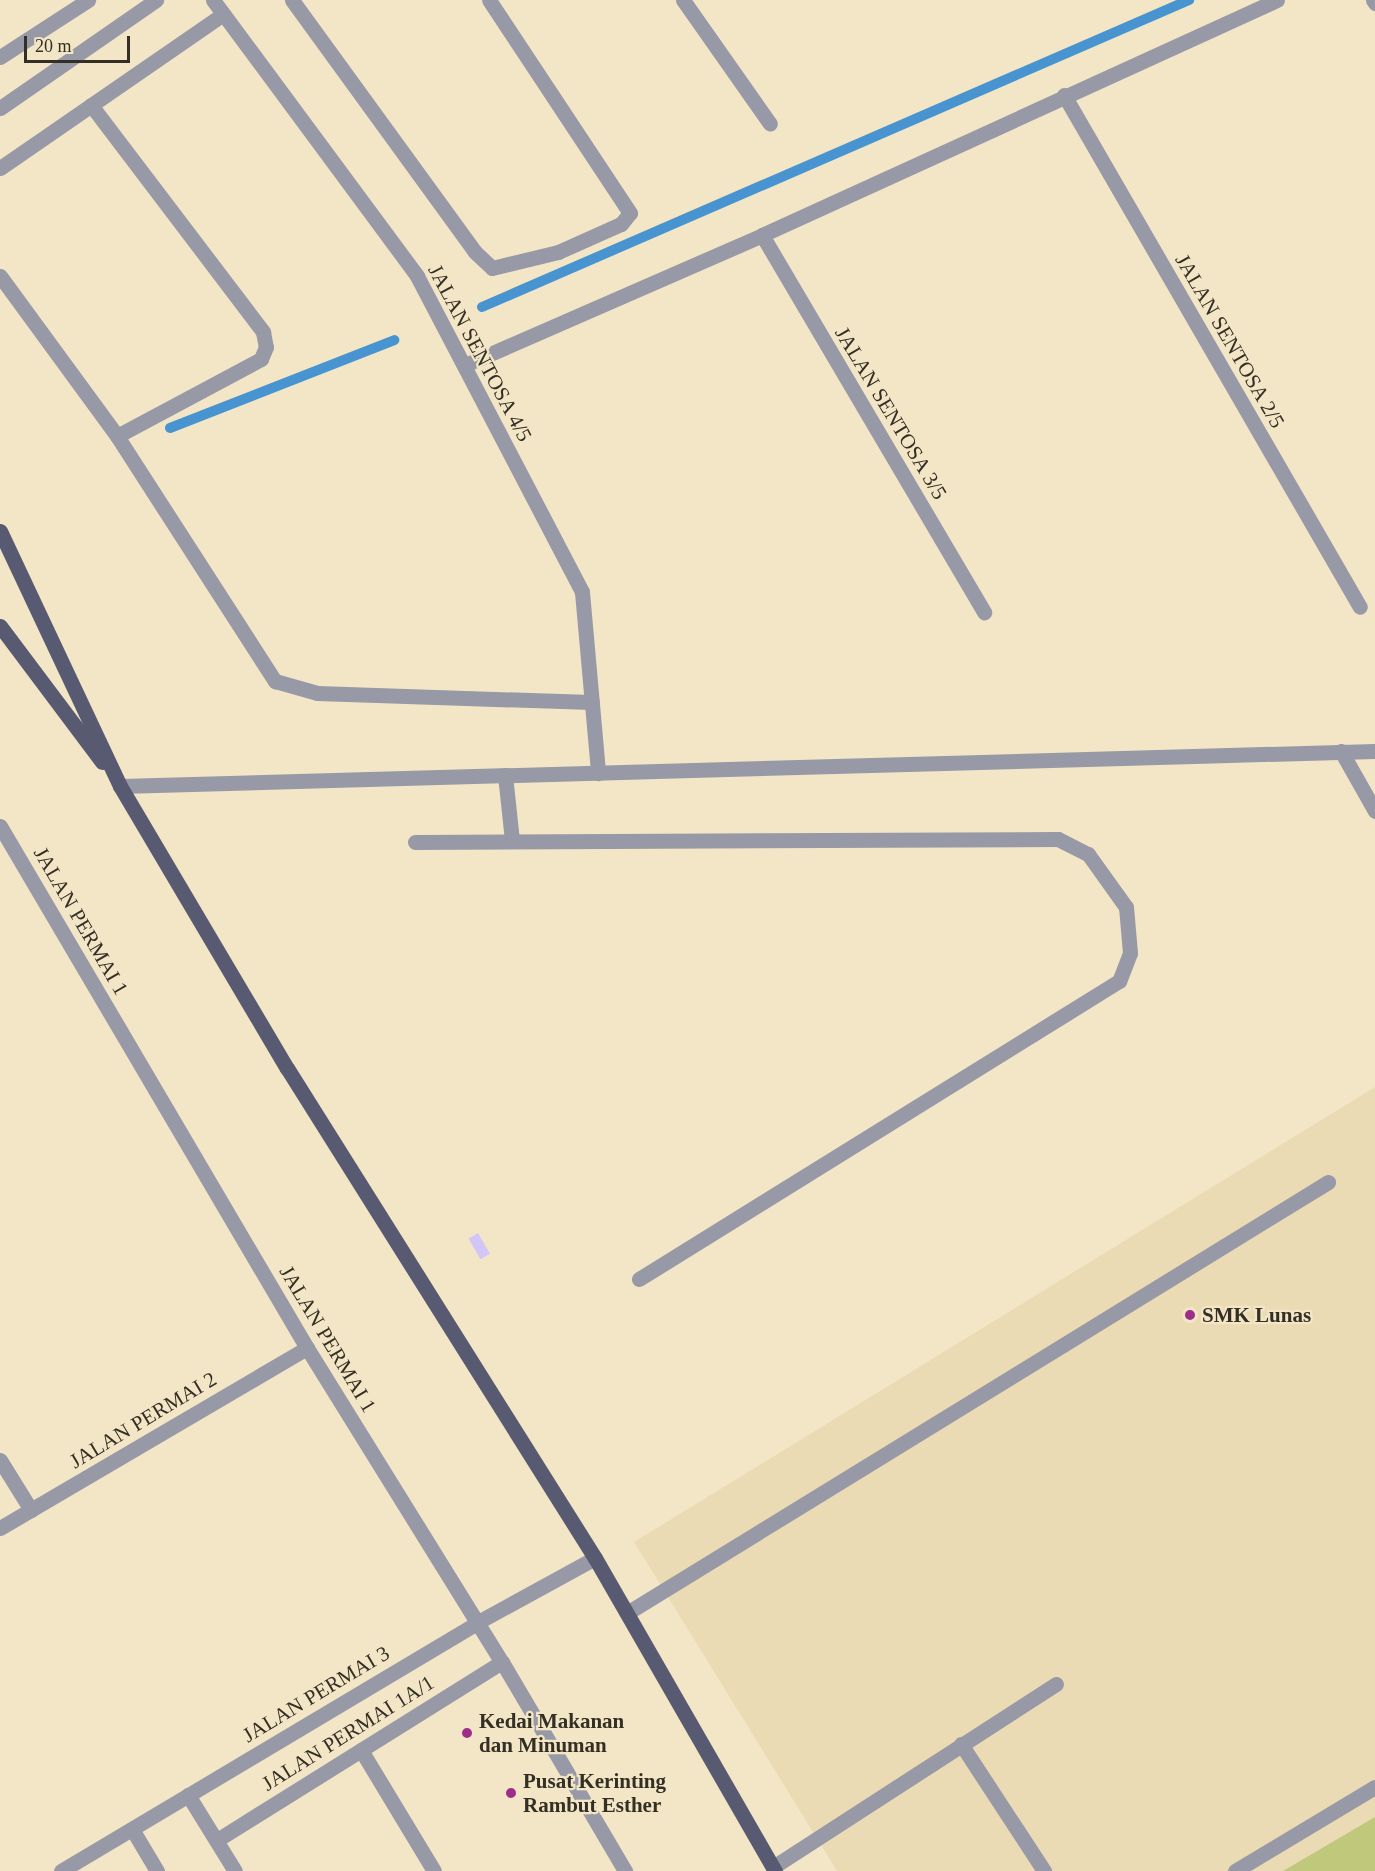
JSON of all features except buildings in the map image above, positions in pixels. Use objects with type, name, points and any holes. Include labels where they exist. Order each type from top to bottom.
[{"type":"main road","points":[[0,531],[120,786],[287,1068],[596,1558],[774,1869]]},
{"type":"main road","points":[[0,626],[120,786]]},
{"type":"street","points":[[0,57],[88,0]]},
{"type":"street","points":[[0,108],[156,0]]},
{"type":"street","name":"JALAN SENTOSA 4/5","points":[[213,0],[417,276],[582,591],[598,773]]},
{"type":"street","points":[[292,0],[475,252],[492,268],[558,252],[621,224],[630,213],[620,192],[489,0]]},
{"type":"street","points":[[683,0],[770,124]]},
{"type":"street","points":[[465,365],[762,235],[1064,95],[1277,0]]},
{"type":"street","points":[[0,168],[223,14]]},
{"type":"street","name":"JALAN SENTOSA 2/5","points":[[1064,95],[1360,607]]},
{"type":"street","points":[[91,105],[263,332],[266,347],[261,359],[117,436]]},
{"type":"street","name":"JALAN SENTOSA 3/5","points":[[762,235],[984,612]]},
{"type":"street","points":[[0,276],[117,436],[275,681],[318,693],[592,702]]},
{"type":"street","points":[[120,786],[1375,751]]},
{"type":"street","points":[[1341,752],[1375,811]]},
{"type":"street","points":[[505,775],[512,841]]},
{"type":"street","name":"JALAN PERMAI 1","points":[[0,826],[307,1348],[478,1622],[625,1871]]},
{"type":"street","points":[[415,842],[1058,839],[1088,854],[1126,907],[1130,953],[1119,981],[639,1278]]},
{"type":"street","points":[[627,1613],[1328,1182]]},
{"type":"street","name":"JALAN PERMAI 2","points":[[0,1528],[307,1348]]},
{"type":"street","points":[[0,1460],[31,1510]]},
{"type":"street","name":"JALAN PERMAI 3","points":[[61,1871],[478,1622],[596,1558]]},
{"type":"street","name":"JALAN PERMAI 1A/1","points":[[217,1840],[502,1662]]},
{"type":"street","points":[[774,1869],[961,1744],[1056,1684]]},
{"type":"street","points":[[961,1744],[1044,1871]]},
{"type":"street","points":[[361,1750],[434,1871]]},
{"type":"street","points":[[1235,1871],[1375,1787]]},
{"type":"street","points":[[188,1795],[235,1871]]},
{"type":"street","points":[[132,1829],[157,1871]]},
{"type":"shaded area","name":"SMK Lunas","points":[[1375,1087],[1375,1871],[837,1871],[634,1542]]},
{"type":"green space","points":[[1375,1817],[1375,1871],[1283,1871]]},
{"type":"waterway","points":[[482,307],[1189,0]]},
{"type":"waterway","points":[[170,428],[394,340]]},
{"type":"place","name":"SMK Lunas","points":[[1190,1315]]},
{"type":"place","name":"Kedai Makanan dan Minuman","points":[[467,1733]]},
{"type":"place","name":"Pusat Kerinting Rambut Esther","points":[[511,1793]]}]
